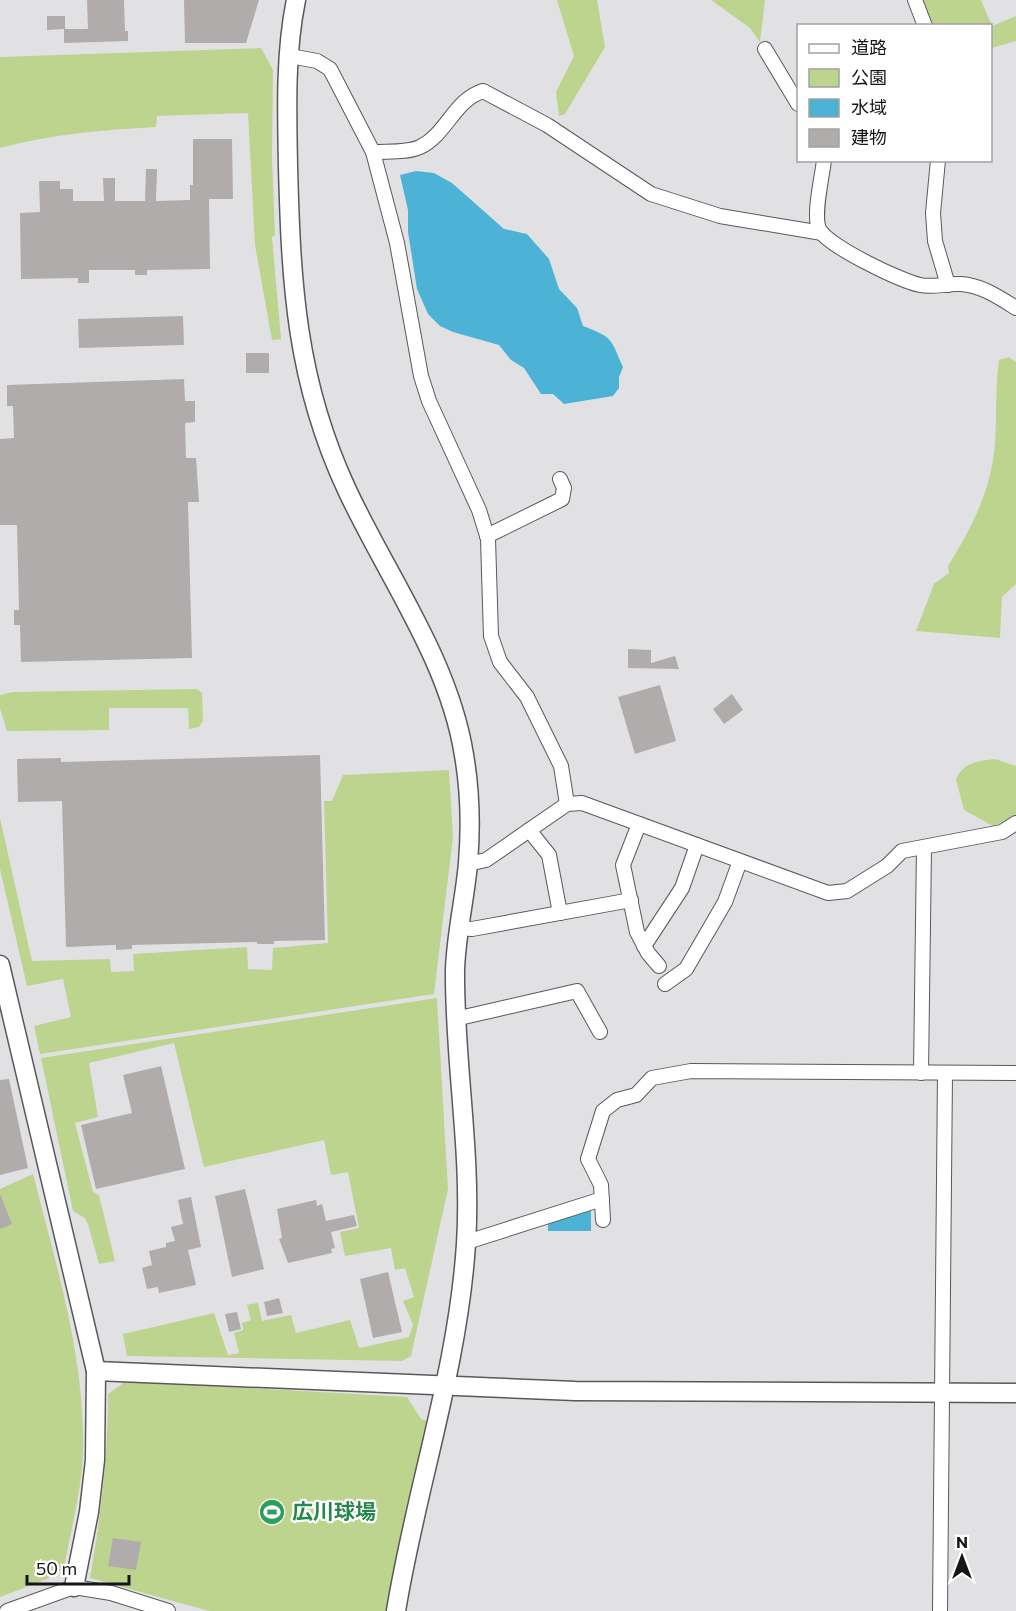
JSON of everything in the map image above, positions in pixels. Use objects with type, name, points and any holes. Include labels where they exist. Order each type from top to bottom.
[{"type":"street","points":[[296,0],[287,119],[291,269],[296,325],[312,395],[345,488],[437,668],[458,719],[465,760],[470,819],[468,864],[456,955],[455,1019],[467,1166],[467,1242],[447,1384],[396,1611]]},
{"type":"street","points":[[915,0],[925,24]]},
{"type":"street","points":[[765,49],[797,102]]},
{"type":"street","points":[[290,56],[316,60],[330,69],[373,152],[397,243],[424,385],[429,401],[480,510],[487,536],[491,636],[500,662],[527,697],[561,766],[567,804]]},
{"type":"street","points":[[373,152],[420,147],[437,135],[464,101],[483,91],[547,124],[651,194],[720,216],[822,234]]},
{"type":"street","points":[[824,162],[819,196],[819,228],[827,239],[879,268],[919,285],[962,284],[985,290],[1016,308]]},
{"type":"street","points":[[938,162],[933,213],[935,241],[948,285]]},
{"type":"street","points":[[487,536],[562,499],[564,488],[560,479]]},
{"type":"street","points":[[468,864],[486,860],[567,804],[582,803],[828,893],[848,891],[887,866],[902,851],[1002,832],[1016,823]]},
{"type":"street","points":[[639,824],[624,865],[637,932],[659,966]]},
{"type":"street","points":[[529,830],[549,855],[560,913]]},
{"type":"street","points":[[644,946],[682,888],[697,845]]},
{"type":"street","points":[[921,1073],[924,848]]},
{"type":"street","points":[[665,984],[686,969],[725,902],[740,861]]},
{"type":"street","points":[[459,928],[472,929],[630,900]]},
{"type":"street","points":[[0,965],[6,1015],[96,1371],[95,1460],[89,1512],[74,1587]]},
{"type":"street","points":[[455,1019],[577,992],[600,1032]]},
{"type":"street","points":[[603,1220],[601,1185],[588,1160],[603,1111],[617,1100],[636,1095],[652,1078],[691,1071],[1016,1073]]},
{"type":"street","points":[[940,1611],[945,1073]]},
{"type":"street","points":[[467,1242],[602,1199]]},
{"type":"street","points":[[96,1371],[575,1391],[1016,1393]]},
{"type":"street","points":[[7,1611],[74,1587],[111,1593],[168,1611]]},
{"type":"green space","points":[[557,0],[597,0],[605,47],[565,114],[559,116],[556,92],[574,56]]},
{"type":"green space","points":[[711,0],[765,0],[760,42],[750,28]]},
{"type":"green space","points":[[922,0],[981,0],[991,24],[933,24]]},
{"type":"green space","points":[[1016,16],[1016,41],[992,48],[992,26]]},
{"type":"green space","points":[[261,48],[273,70],[272,158],[275,235],[272,237],[281,339],[272,340],[255,245],[248,113],[157,116],[156,127],[77,133],[0,148],[0,57]]},
{"type":"green space","points":[[1009,357],[1016,362],[1016,584],[1002,597],[1000,638],[916,631],[934,584],[949,573],[948,566],[973,522],[985,492],[995,443],[999,360]]},
{"type":"green space","points":[[197,689],[202,693],[203,721],[199,727],[189,729],[188,708],[109,708],[109,730],[7,731],[0,708],[0,695],[13,692]]},
{"type":"green space","points":[[995,759],[1016,766],[1016,818],[993,826],[964,810],[956,779],[967,766]]},
{"type":"green space","points":[[449,770],[453,837],[434,994],[40,1054],[34,1026],[71,1017],[63,979],[27,986],[0,869],[0,818],[32,961],[110,959],[111,972],[134,971],[133,954],[247,947],[248,969],[272,970],[273,948],[328,943],[324,801],[332,801],[343,775]]},
{"type":"green space","points":[[437,998],[448,1189],[411,1356],[402,1361],[127,1356],[123,1334],[214,1313],[228,1355],[239,1353],[234,1333],[243,1330],[242,1323],[251,1320],[247,1305],[258,1303],[262,1321],[291,1315],[296,1333],[350,1320],[359,1348],[409,1337],[413,1325],[403,1301],[414,1297],[405,1268],[395,1270],[391,1248],[345,1256],[340,1232],[359,1228],[348,1172],[331,1175],[324,1140],[204,1167],[174,1043],[89,1063],[98,1117],[75,1123],[93,1192],[99,1195],[115,1261],[99,1264],[88,1224],[85,1218],[73,1211],[41,1058]]},
{"type":"green space","points":[[33,1174],[74,1346],[82,1416],[82,1466],[64,1568],[47,1579],[0,1597],[0,1189]]},
{"type":"green space","points":[[126,1381],[407,1397],[421,1419],[427,1421],[389,1611],[209,1611],[90,1578],[103,1486],[108,1394]]},
{"type":"water","points":[[416,171],[434,173],[452,183],[504,229],[527,234],[549,259],[559,289],[577,308],[583,326],[606,337],[616,350],[623,367],[619,377],[619,388],[613,396],[564,404],[553,394],[541,394],[524,368],[511,360],[499,345],[453,332],[440,326],[428,314],[417,289],[408,232],[408,210],[400,175]]},
{"type":"water","points":[[591,1210],[591,1231],[548,1231],[548,1223]]},
{"type":"building","points":[[87,0],[124,0],[125,31],[128,31],[128,41],[64,43],[64,29],[88,29]]},
{"type":"building","points":[[184,0],[259,0],[246,43],[185,43]]},
{"type":"building","points":[[47,16],[65,16],[65,29],[47,30]]},
{"type":"building","points":[[193,139],[232,139],[233,199],[209,199],[210,269],[147,270],[147,275],[135,275],[135,270],[89,270],[89,283],[78,283],[78,278],[21,279],[20,213],[40,212],[39,181],[60,181],[60,189],[73,189],[73,201],[104,201],[103,178],[115,178],[115,201],[145,201],[146,169],[157,169],[156,201],[190,200],[190,185],[193,185]]},
{"type":"building","points":[[183,316],[184,345],[79,348],[78,319]]},
{"type":"building","points":[[246,353],[269,353],[269,373],[246,373]]},
{"type":"building","points":[[184,379],[185,401],[195,401],[195,422],[185,423],[186,458],[196,458],[199,502],[188,502],[192,658],[21,662],[20,625],[14,625],[14,610],[19,610],[17,525],[0,525],[0,439],[14,438],[13,406],[7,406],[7,385]]},
{"type":"building","points":[[628,649],[651,650],[651,663],[675,656],[679,669],[628,668]]},
{"type":"building","points":[[660,685],[676,741],[635,754],[618,697]]},
{"type":"building","points":[[732,694],[743,710],[724,724],[713,709]]},
{"type":"building","points":[[320,755],[325,940],[274,941],[274,944],[257,944],[257,942],[132,945],[132,949],[116,950],[116,945],[66,947],[62,801],[18,802],[17,759],[61,758],[61,762]]},
{"type":"building","points":[[161,1066],[185,1169],[96,1189],[81,1125],[132,1113],[123,1075]]},
{"type":"building","points":[[9,1079],[28,1168],[0,1175],[0,1080]]},
{"type":"building","points":[[245,1189],[264,1269],[232,1277],[215,1196]]},
{"type":"building","points":[[0,1194],[12,1224],[0,1229]]},
{"type":"building","points":[[191,1197],[201,1247],[188,1250],[196,1285],[159,1293],[158,1287],[147,1289],[142,1268],[152,1265],[149,1251],[166,1247],[166,1243],[175,1241],[171,1227],[183,1224],[178,1200]]},
{"type":"building","points":[[316,1200],[317,1206],[322,1204],[326,1221],[354,1215],[357,1226],[331,1232],[335,1248],[331,1249],[332,1253],[288,1263],[279,1239],[282,1238],[277,1209]]},
{"type":"building","points":[[388,1272],[402,1332],[373,1338],[360,1279]]},
{"type":"building","points":[[279,1298],[283,1313],[267,1316],[264,1302]]},
{"type":"building","points":[[237,1312],[241,1329],[229,1332],[225,1314]]},
{"type":"building","points":[[113,1538],[141,1542],[136,1570],[108,1566]]},
{"type":"place","name":"広川球場","points":[[272,1512]]}]
